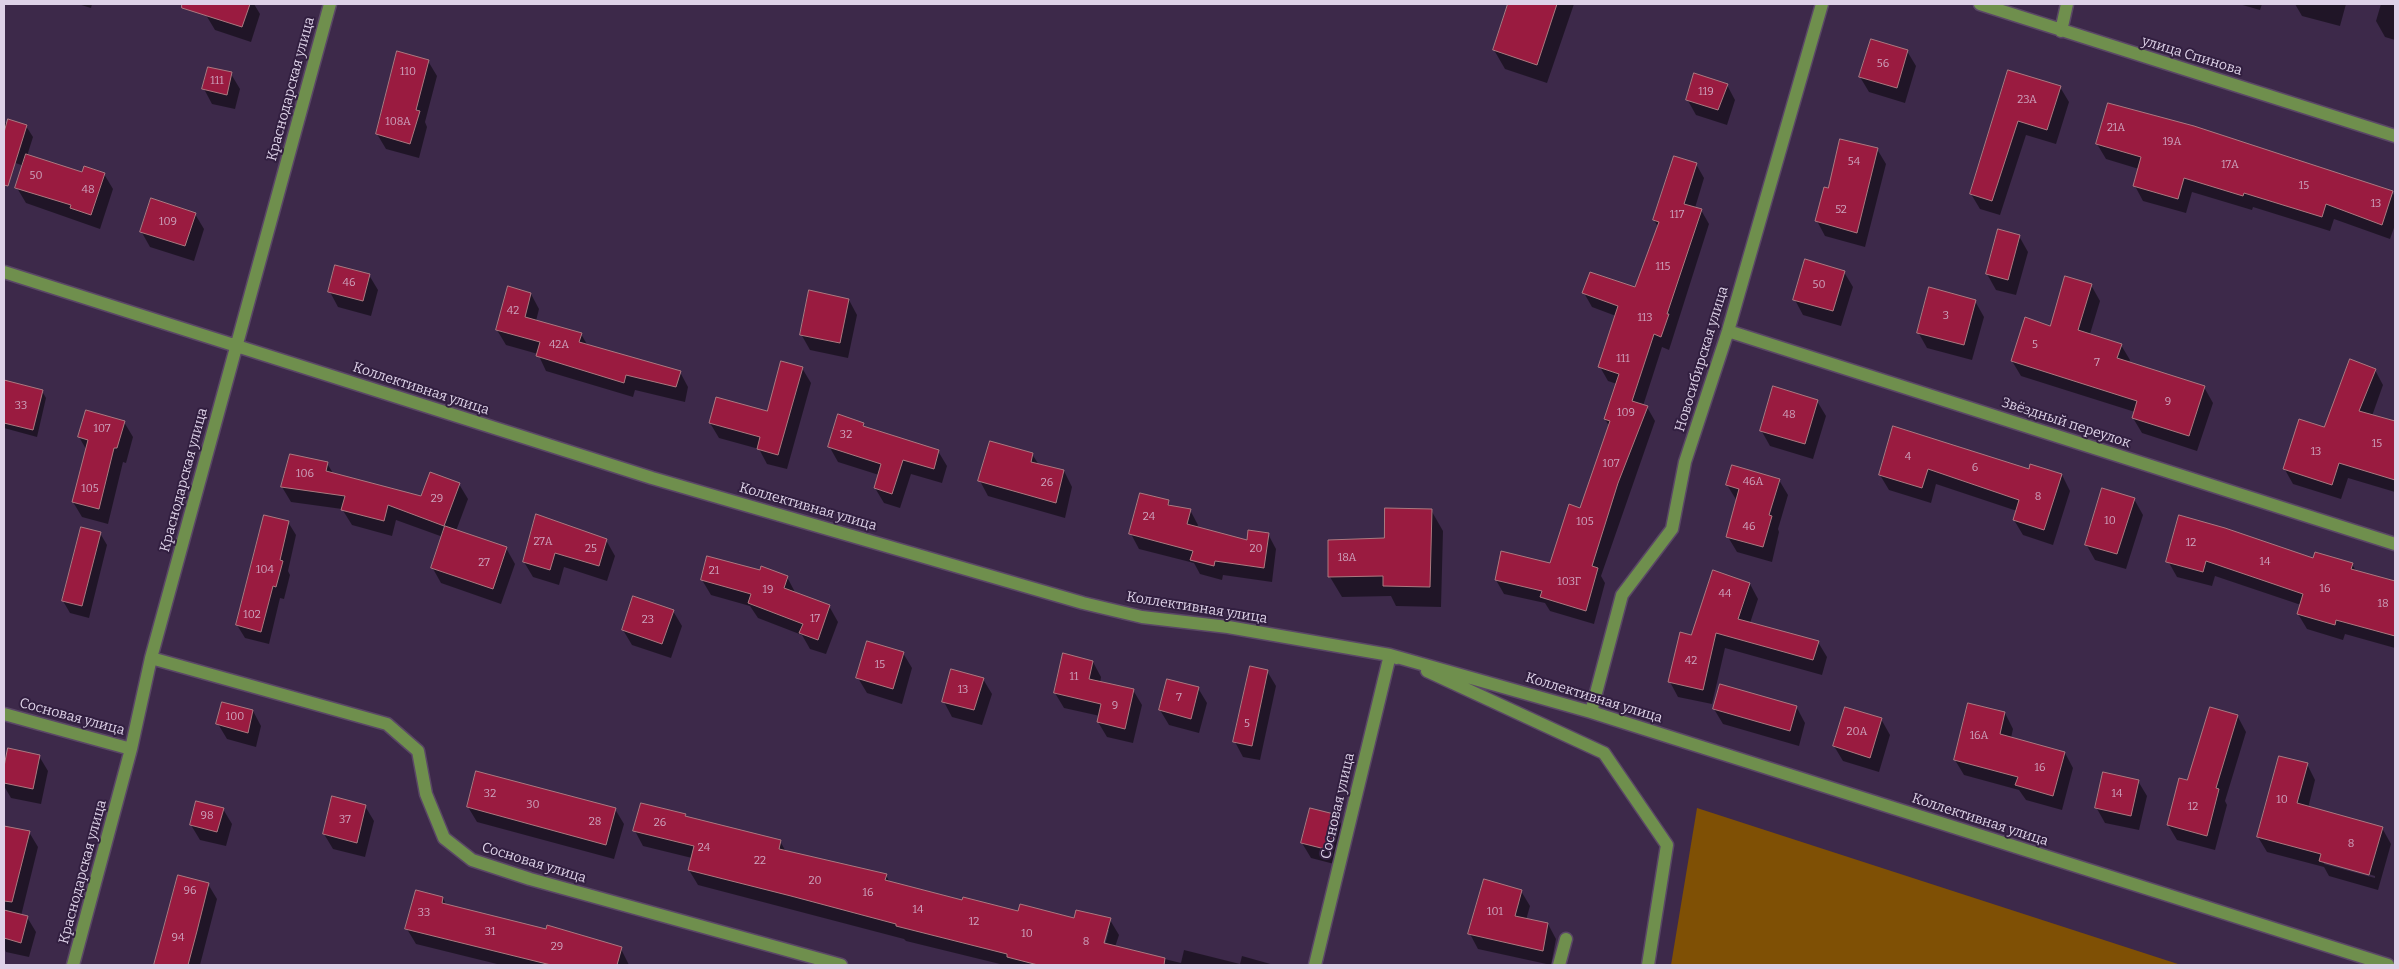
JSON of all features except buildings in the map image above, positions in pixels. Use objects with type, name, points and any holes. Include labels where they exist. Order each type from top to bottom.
[{"type":"street","name":"Краснодарская улица","points":[[73,965],[131,749],[151,658],[330,4]]},
{"type":"street","name":"Новосибирская улица","points":[[1592,712],[1622,595],[1672,529],[1685,462],[1728,331],[1822,4]]},
{"type":"street","name":"улица Спинова","points":[[1980,4],[2395,136]]},
{"type":"street","points":[[2061,31],[2068,4]]},
{"type":"street","name":"Коллективная улица","points":[[4,272],[652,478],[1083,603],[1142,617],[1228,627],[1390,654],[1592,712],[2388,965]]},
{"type":"street","name":"Звёздный переулок","points":[[1728,331],[2395,544]]},
{"type":"street","points":[[1390,654],[1604,753],[1667,845],[1648,965]]},
{"type":"street","name":"Сосновая улица","points":[[1315,965],[1390,654]]},
{"type":"street","name":"Сосновая улица","points":[[151,658],[387,724],[418,751],[426,794],[444,838],[472,860],[530,879],[841,965]]},
{"type":"street","name":"Сосновая улица","points":[[4,714],[131,749]]},
{"type":"street","points":[[1559,965],[1566,939]]},
{"type":"shaded area","points":[[1697,808],[2181,965],[1671,965]]}]
